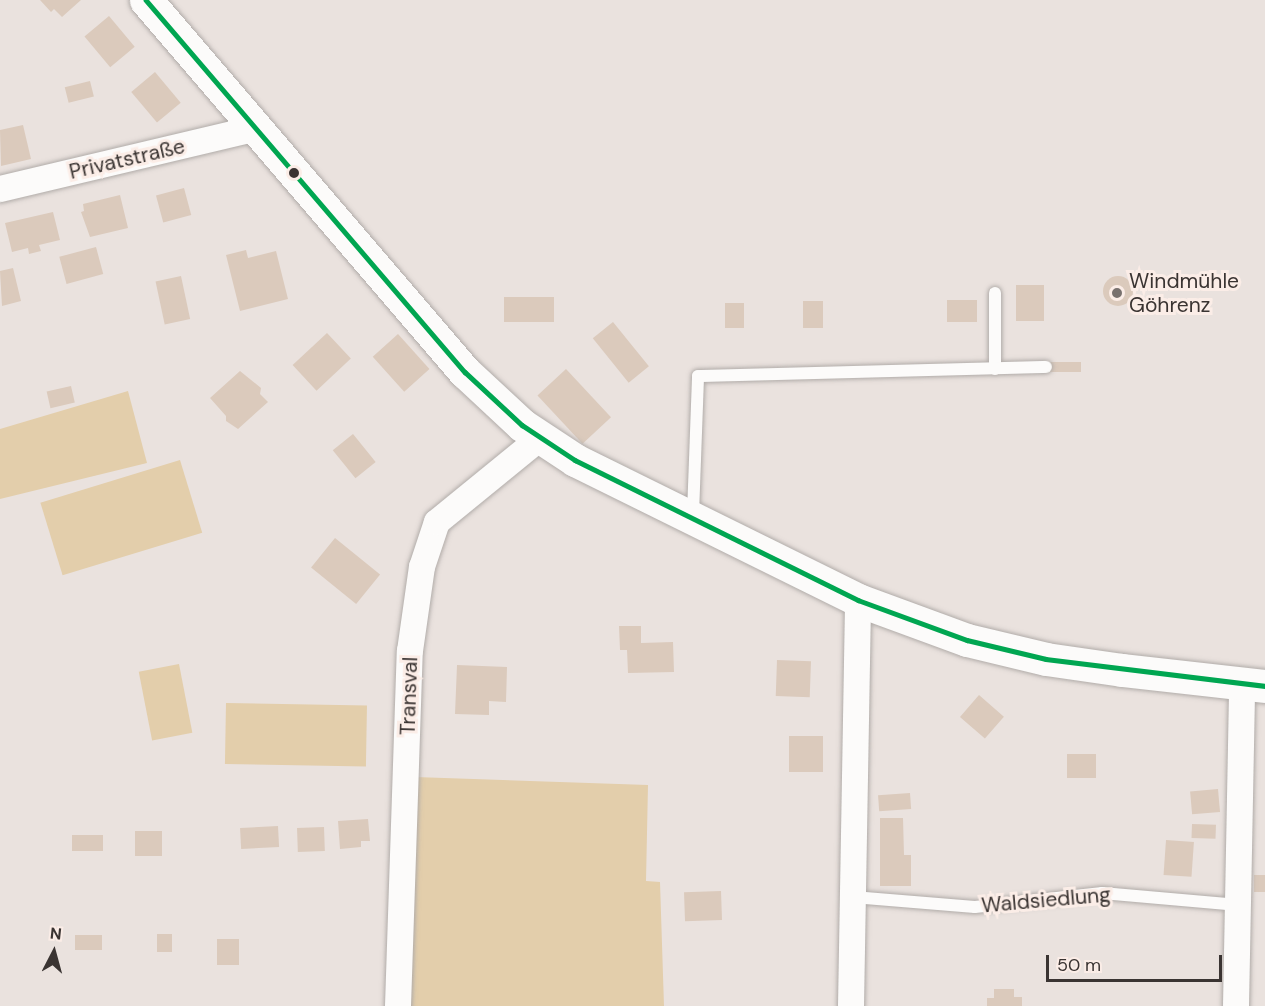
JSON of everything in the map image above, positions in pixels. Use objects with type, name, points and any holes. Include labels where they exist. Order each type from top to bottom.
[{"type":"street","points":[[146,0],[254,129],[465,372],[505,410],[540,438],[575,460],[858,600],[967,640],[1046,658],[1122,670],[1254,684],[1238,905],[1236,1006]]},
{"type":"street","name":"Privatstraße","points":[[0,189],[254,129]]},
{"type":"street","name":"Transval","points":[[398,1006],[410,651],[422,567],[437,522],[540,438]]},
{"type":"street","points":[[851,1006],[858,600]]},
{"type":"lane","points":[[995,293],[995,369]]},
{"type":"lane","points":[[692,518],[698,376],[1046,367]]},
{"type":"lane","name":"Waldsiedlung","points":[[853,897],[975,907],[1102,893],[1238,905]]},
{"type":"shaded area","points":[[128,391],[147,463],[0,499],[0,429]]},
{"type":"shaded area","points":[[180,460],[202,533],[63,575],[40,503]]},
{"type":"shaded area","points":[[179,664],[192,733],[152,741],[139,672]]},
{"type":"shaded area","points":[[226,703],[367,705],[366,766],[225,764]]},
{"type":"shaded area","points":[[415,777],[648,785],[646,881],[660,882],[664,1006],[406,1006]]},
{"type":"building","points":[[40,0],[81,0],[62,17],[54,9],[51,12]]},
{"type":"building","points":[[109,16],[135,47],[110,67],[84,37]]},
{"type":"building","points":[[155,72],[181,103],[157,123],[131,92]]},
{"type":"building","points":[[90,81],[94,97],[69,103],[65,87]]},
{"type":"building","points":[[23,125],[31,159],[1,166],[0,130]]},
{"type":"building","points":[[184,188],[191,215],[163,223],[156,196]]},
{"type":"building","points":[[120,195],[128,228],[90,237],[81,212],[84,211],[83,204]]},
{"type":"building","points":[[53,212],[60,240],[39,245],[41,251],[29,254],[28,248],[12,252],[5,223]]},
{"type":"building","points":[[96,247],[103,274],[67,284],[59,257]]},
{"type":"building","points":[[246,250],[248,258],[276,251],[288,299],[240,311],[226,255]]},
{"type":"building","points":[[13,268],[21,301],[2,306],[0,271]]},
{"type":"building","points":[[181,276],[190,319],[165,324],[156,281]]},
{"type":"building","name":"Windmühle Göhrenz","points":[[1118,276],[1128,281],[1133,291],[1128,301],[1118,306],[1108,301],[1103,291],[1108,281]]},
{"type":"building","points":[[1016,285],[1044,285],[1044,321],[1016,321]]},
{"type":"building","points":[[504,297],[554,297],[554,322],[504,322]]},
{"type":"building","points":[[947,300],[977,300],[977,322],[947,322]]},
{"type":"building","points":[[803,301],[823,301],[823,328],[803,328]]},
{"type":"building","points":[[725,303],[744,303],[744,328],[725,328]]},
{"type":"building","points":[[613,322],[649,366],[629,383],[593,338]]},
{"type":"building","points":[[327,333],[351,359],[316,391],[293,365]]},
{"type":"building","points":[[398,334],[429,369],[404,392],[373,357]]},
{"type":"building","points":[[1050,362],[1081,362],[1081,372],[1050,372]]},
{"type":"building","points":[[566,369],[611,417],[582,444],[537,396]]},
{"type":"building","points":[[240,371],[261,388],[260,394],[268,402],[238,429],[226,421],[226,416],[210,398]]},
{"type":"building","points":[[71,386],[75,403],[50,408],[47,392]]},
{"type":"building","points":[[353,434],[376,462],[355,478],[333,450]]},
{"type":"building","points":[[335,538],[380,575],[356,604],[311,568]]},
{"type":"building","points":[[619,626],[641,626],[641,643],[673,642],[674,672],[628,673],[627,650],[620,650]]},
{"type":"building","points":[[777,660],[811,661],[810,697],[776,696]]},
{"type":"building","points":[[457,665],[507,667],[506,702],[489,701],[489,715],[455,714]]},
{"type":"building","points":[[979,695],[1004,717],[985,739],[960,717]]},
{"type":"building","points":[[789,736],[823,736],[823,772],[789,772]]},
{"type":"building","points":[[1067,754],[1096,754],[1096,778],[1067,778]]},
{"type":"building","points":[[1218,789],[1220,812],[1192,814],[1190,791]]},
{"type":"building","points":[[910,793],[911,809],[879,811],[878,795]]},
{"type":"building","points":[[880,818],[903,818],[904,855],[911,855],[911,886],[880,886]]},
{"type":"building","points":[[368,819],[370,841],[361,841],[361,847],[340,849],[338,821]]},
{"type":"building","points":[[1192,824],[1216,825],[1215,839],[1192,838]]},
{"type":"building","points":[[278,826],[279,847],[241,849],[240,828]]},
{"type":"building","points":[[324,827],[325,851],[298,852],[297,828]]},
{"type":"building","points":[[135,831],[162,831],[162,856],[135,856]]},
{"type":"building","points":[[72,835],[103,835],[103,851],[72,851]]},
{"type":"building","points":[[1166,840],[1194,842],[1191,877],[1164,875]]},
{"type":"building","points":[[1254,875],[1265,875],[1265,892],[1254,892]]},
{"type":"building","points":[[721,891],[722,920],[685,921],[684,892]]},
{"type":"building","points":[[157,934],[172,934],[172,952],[157,952]]},
{"type":"building","points":[[75,935],[102,935],[102,950],[75,950]]},
{"type":"building","points":[[217,939],[239,939],[239,965],[217,965]]},
{"type":"building","points":[[994,989],[1014,989],[1014,997],[1022,997],[1022,1006],[987,1006],[987,998],[994,998]]},
{"type":"transit line","points":[[146,0],[465,372],[522,425],[575,460],[858,600],[967,640],[1046,659],[1265,686]]},
{"type":"place","name":"Windmühle Göhrenz","points":[[1117,293]]}]
